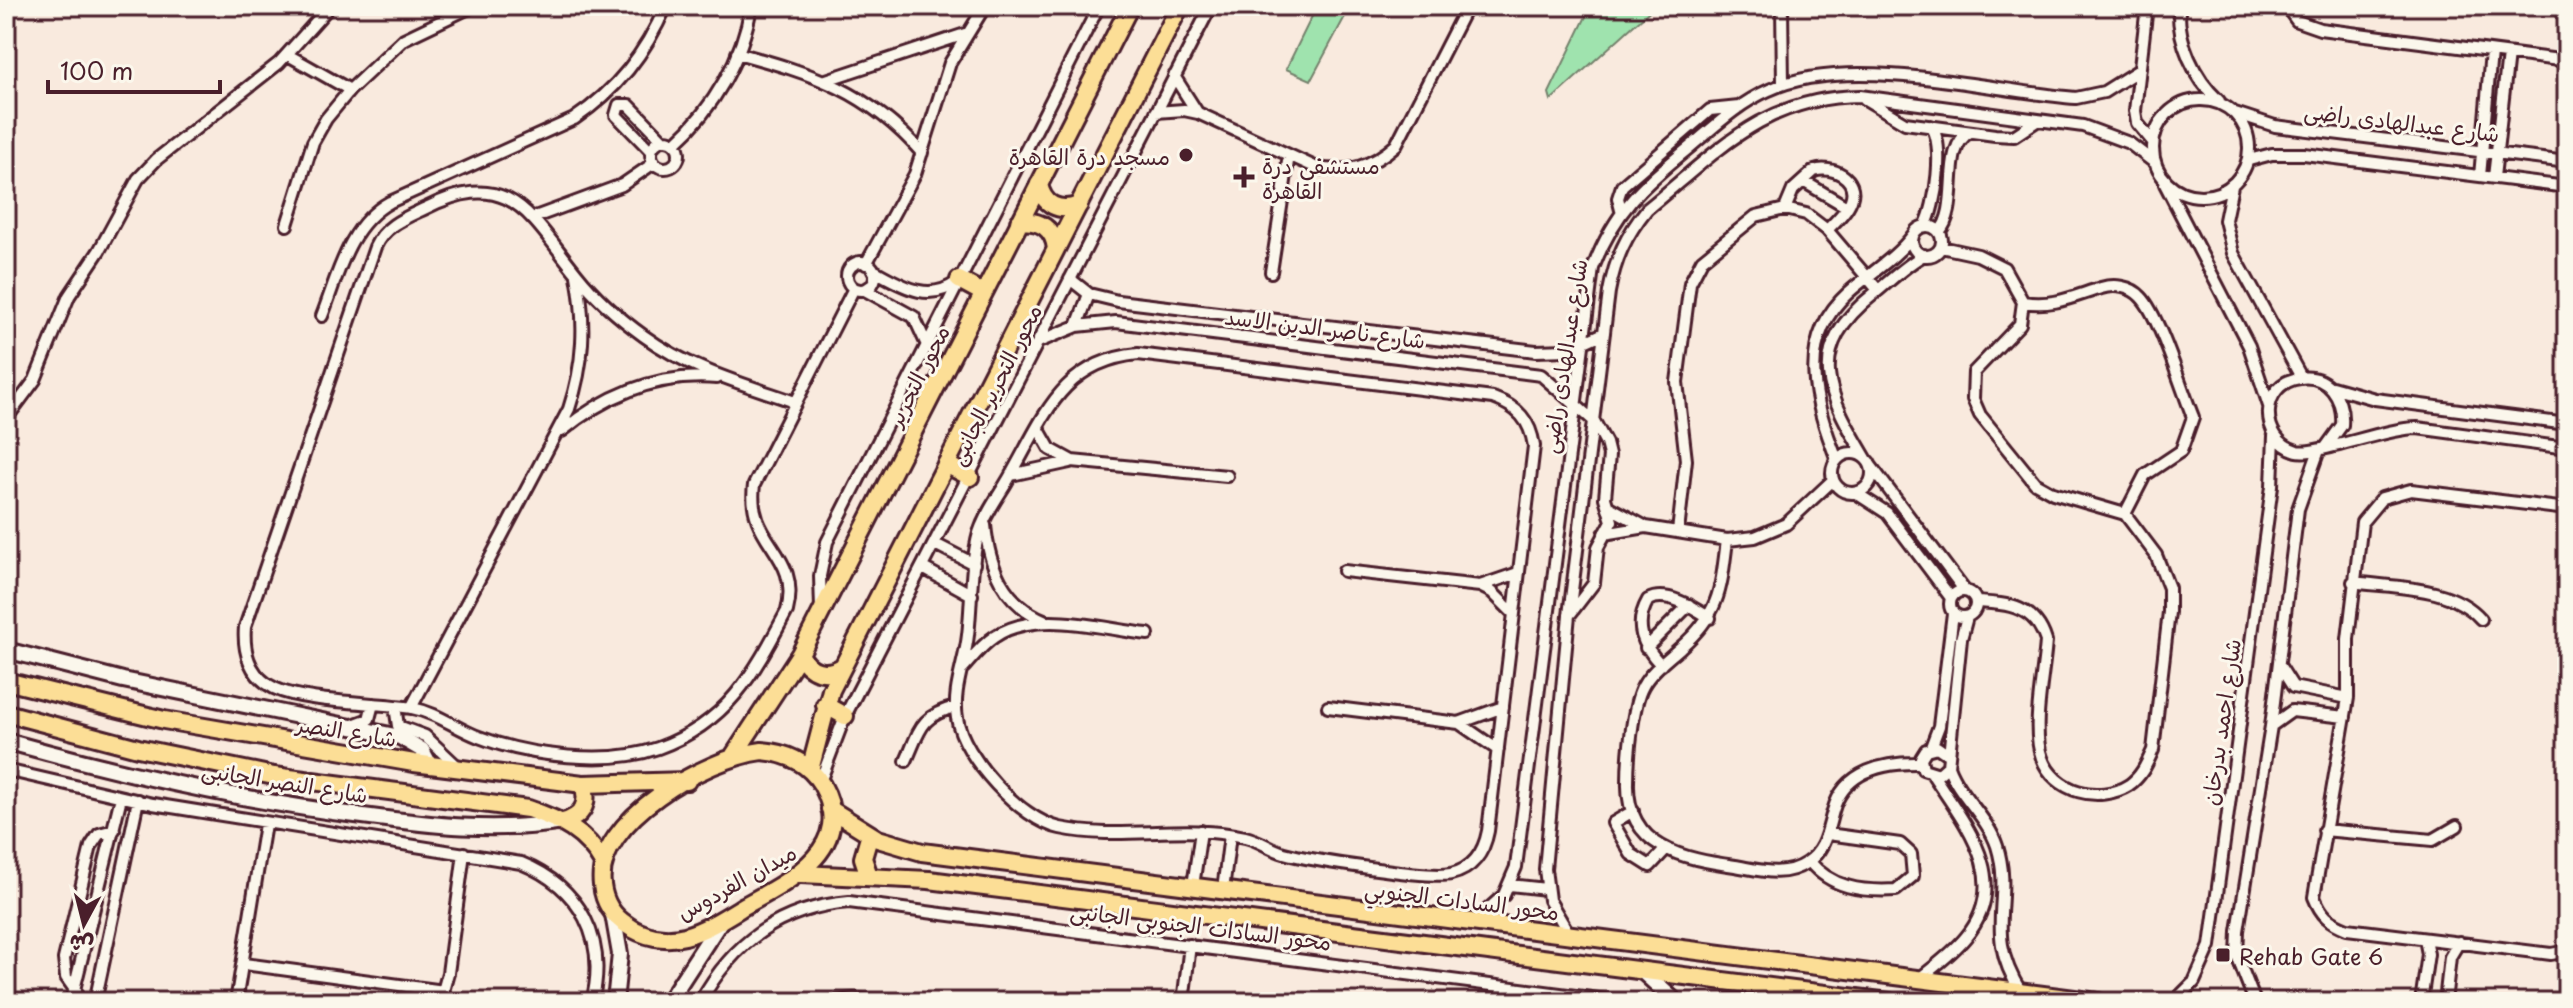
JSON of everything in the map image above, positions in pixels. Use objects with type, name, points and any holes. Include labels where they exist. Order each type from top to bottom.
[{"type":"main road","name":"محور التحرير","points":[[732,758],[800,654],[1130,6]]},
{"type":"main road","points":[[815,776],[825,705],[842,667],[1180,6]]},
{"type":"main road","points":[[1039,184],[1045,200],[1052,206],[1070,209],[1079,205]]},
{"type":"main road","points":[[1019,222],[1045,226],[1056,249]]},
{"type":"main road","points":[[959,280],[983,293]]},
{"type":"main road","points":[[946,464],[970,477]]},
{"type":"main road","points":[[800,654],[818,672],[842,667]]},
{"type":"main road","name":"شارع النصر","points":[[6,681],[164,720],[430,765],[583,784],[687,781]]},
{"type":"main road","points":[[825,705],[845,716]]},
{"type":"main road","points":[[6,713],[206,763],[342,787],[511,806],[563,822],[594,845],[603,863]]},
{"type":"main road","points":[[613,914],[603,895],[603,863],[610,843],[633,814],[732,758],[747,753],[777,752],[791,757],[815,776],[830,809]]},
{"type":"main road","points":[[563,822],[573,820],[586,804],[583,784]]},
{"type":"main road","name":"محور السادات الجنوبي","points":[[830,809],[870,834],[911,850],[2098,1002]]},
{"type":"main road","name":"ميدان الفردوس","points":[[613,914],[638,932],[667,939],[697,932],[801,874],[824,846],[830,809]]},
{"type":"main road","points":[[869,876],[863,858],[870,834]]},
{"type":"main road","points":[[801,874],[929,880],[1642,971],[1830,999],[1889,1002]]},
{"type":"street","points":[[6,419],[35,380],[69,296],[99,251],[138,179],[157,159],[288,55],[330,6]]},
{"type":"street","points":[[287,225],[313,142],[326,119],[350,90],[404,39],[473,6]]},
{"type":"street","points":[[322,316],[352,239],[371,214],[390,202],[589,109],[637,61],[666,6]]},
{"type":"street","points":[[675,143],[712,102],[737,53],[751,6]]},
{"type":"street","points":[[795,402],[729,380],[646,338],[621,319],[577,274],[535,217],[502,195],[462,192],[393,224],[379,238],[245,627],[244,641],[252,669],[274,688],[411,708],[442,717],[491,742],[579,757],[605,758],[656,749],[692,732],[723,710],[741,691],[787,611],[791,597],[787,570],[759,530],[752,500],[760,470],[859,289],[872,284],[870,267],[922,153],[942,84],[965,34],[985,6]]},
{"type":"street","points":[[821,611],[820,576],[827,542],[1099,6]]},
{"type":"street","name":"محور التحرير الجانبى","points":[[815,776],[1211,6]]},
{"type":"street","points":[[1156,112],[1184,110],[1198,113],[1317,168],[1339,172],[1360,169],[1380,159],[1396,145],[1467,6]]},
{"type":"street","points":[[1782,6],[1783,84]]},
{"type":"street","points":[[2147,6],[2139,70],[2137,123],[2153,142]]},
{"type":"street","points":[[2179,6],[2182,39],[2192,65],[2206,89],[2235,113],[2248,135],[2249,160],[2232,186],[2225,220],[2233,253],[2301,377]]},
{"type":"street","points":[[2286,6],[2297,21],[2308,27],[2567,61]]},
{"type":"street","points":[[826,80],[965,34]]},
{"type":"street","points":[[2480,176],[2491,52]]},
{"type":"street","points":[[737,53],[826,80],[879,110],[922,153]]},
{"type":"street","points":[[2494,177],[2508,54]]},
{"type":"street","points":[[288,55],[350,90]]},
{"type":"street","name":"شارع عبدالهادى راضى","points":[[1510,885],[1516,867],[1593,268],[1605,236],[1621,210],[1642,186],[1739,107],[1783,84],[1809,76],[1863,73],[2076,98],[2104,92],[2139,70]]},
{"type":"street","points":[[1174,76],[1198,113]]},
{"type":"street","points":[[1860,96],[1898,121],[1970,132],[2014,136],[2038,120]]},
{"type":"street","name":"شارع عبدالهادى راضى","points":[[1546,889],[1569,615],[1604,333],[1618,254],[1647,209],[1764,117],[1810,100],[1860,96],[2038,120],[2107,133],[2129,143],[2155,163]]},
{"type":"street","points":[[2224,105],[2209,100],[2179,105],[2158,127],[2153,142],[2155,163],[2249,346],[2269,406]]},
{"type":"street","points":[[619,105],[629,105],[663,140],[675,143],[679,156],[674,164],[662,168],[654,163],[651,151],[616,115],[619,105]]},
{"type":"street","name":"شارع عبدالهادى راضى","points":[[2235,113],[2275,126],[2567,162]]},
{"type":"street","points":[[1604,534],[1646,527],[1727,540],[1755,537],[1786,524],[1833,480],[1837,460],[1813,388],[1813,357],[1826,319],[1845,295],[1925,226],[1931,213],[1939,151],[1938,138],[1931,126]]},
{"type":"street","points":[[1941,247],[1939,232],[1947,220],[1957,146],[1970,132]]},
{"type":"street","points":[[651,151],[663,140]]},
{"type":"street","name":"شارع عبدالهادى راضى","points":[[2249,160],[2272,154],[2304,154],[2567,187]]},
{"type":"street","points":[[1271,272],[1289,155]]},
{"type":"street","points":[[535,217],[622,185],[654,163]]},
{"type":"street","points":[[1785,209],[1793,190],[1819,169],[1843,176],[1853,192],[1847,207],[1827,230]]},
{"type":"street","points":[[2161,175],[2186,194],[2210,195],[2232,186]]},
{"type":"street","points":[[1803,181],[1847,207]]},
{"type":"street","points":[[1678,532],[1686,452],[1678,409],[1677,382],[1693,275],[1702,260],[1739,227],[1764,212],[1785,209],[1806,214],[1827,230],[1878,290]]},
{"type":"street","points":[[1925,226],[1939,232]]},
{"type":"street","points":[[1913,235],[1913,245],[1924,255]]},
{"type":"street","points":[[1941,247],[1978,255],[2004,268],[2023,302],[2020,324],[1974,372],[1973,399],[1980,415],[2043,489],[2125,514],[2156,555],[2169,588],[2153,750],[2145,769],[2131,784],[2111,793],[2091,795],[2070,789],[2054,777],[2042,759],[2038,738],[2046,641],[2042,628],[2022,608],[1976,602],[1965,591],[1869,463],[1836,409],[1828,372],[1833,344],[1846,319],[1924,255],[1934,254],[1941,247]]},
{"type":"street","points":[[926,344],[914,317],[859,289],[847,278],[849,269],[857,263],[870,267],[911,290],[926,293],[938,292],[959,280]]},
{"type":"street","points":[[411,708],[558,434],[573,396],[583,356],[584,329],[577,274]]},
{"type":"street","name":"شارع ناصر الدين الاسد","points":[[1070,279],[1089,294],[1118,301],[1552,352],[1604,333]]},
{"type":"street","points":[[2023,302],[2047,305],[2105,287],[2121,286],[2142,297],[2148,307],[2193,417],[2181,451],[2142,478],[2125,514]]},
{"type":"street","points":[[1077,326],[1089,294]]},
{"type":"street","name":"شارع ناصر الدين الاسد","points":[[1038,342],[1077,326],[1116,322],[1528,372],[1552,381],[1574,406],[1594,421]]},
{"type":"street","points":[[1138,354],[1493,398],[1509,404],[1523,415],[1531,429],[1534,446],[1485,846],[1477,859],[1450,874],[1303,857],[1247,837],[1201,831],[1175,829],[1131,834],[1060,828],[1044,823],[1008,798],[963,738],[955,707],[969,630],[974,564],[984,519],[1038,428],[1064,385],[1080,372],[1098,362],[1138,354]]},
{"type":"street","points":[[2567,424],[2375,399],[2317,379],[2301,377],[2287,382],[2275,392],[2269,406],[2268,422],[2274,436],[2286,447],[2302,452],[2393,428],[2417,428],[2567,448]]},
{"type":"street","points":[[558,434],[600,403],[637,387],[676,378],[729,380]]},
{"type":"street","points":[[2255,1002],[2242,976],[2237,943],[2271,726],[2298,509],[2322,448],[2342,425],[2339,397],[2330,386]]},
{"type":"street","points":[[1569,615],[1594,583],[1598,547],[1612,521],[1607,505],[1608,449],[1594,421]]},
{"type":"street","points":[[1038,428],[1050,449],[1072,461]]},
{"type":"street","name":"شارع احمد بدرخان","points":[[2174,1002],[2194,982],[2210,946],[2272,486],[2274,436]]},
{"type":"street","points":[[1837,460],[1855,453],[1869,463]]},
{"type":"street","points":[[1011,475],[1072,461],[1227,476]]},
{"type":"street","points":[[1856,493],[1867,486],[1869,463]]},
{"type":"street","points":[[1833,480],[1842,491],[1856,493],[1887,513],[1951,598],[1953,613],[1939,726],[1931,747],[1923,753],[1921,763]]},
{"type":"street","points":[[2567,509],[2411,490],[2396,492],[2370,509],[2362,522],[2353,582],[2348,698],[2314,897],[2320,912],[2332,923],[2347,929],[2551,954],[2567,951]]},
{"type":"street","points":[[1607,505],[1646,527]]},
{"type":"street","points":[[984,519],[988,552],[996,576],[1016,604],[1018,614],[1006,630]]},
{"type":"street","points":[[1727,540],[1721,591],[1710,618],[1661,665],[1644,684],[1638,698],[1628,783],[1633,811],[1643,830],[1665,850],[1685,859],[1785,872],[1809,861],[1828,834],[1834,808],[1851,782],[1879,766],[1921,763],[1933,775],[1981,852],[1985,890],[1980,917],[1960,944],[1919,979]]},
{"type":"street","points":[[935,544],[974,564]]},
{"type":"street","points":[[923,568],[972,595]]},
{"type":"street","points":[[974,576],[984,570],[996,576]]},
{"type":"street","points":[[1344,571],[1480,586],[1492,592],[1514,614]]},
{"type":"street","points":[[1480,586],[1518,573]]},
{"type":"street","points":[[2353,582],[2447,595],[2472,608],[2481,619]]},
{"type":"street","points":[[1951,598],[1965,591]]},
{"type":"street","points":[[1661,665],[1646,648],[1641,629],[1648,600],[1658,596],[1689,605],[1710,618]]},
{"type":"street","points":[[1976,602],[1974,611],[1967,617],[1961,639],[1948,766],[1993,838],[2001,862],[1998,920],[2001,947],[2021,992]]},
{"type":"street","points":[[1016,604],[1050,623]]},
{"type":"street","points":[[1646,648],[1689,605]]},
{"type":"street","points":[[1953,613],[1967,617]]},
{"type":"street","points":[[963,668],[992,638],[1006,630],[1050,623],[1148,634]]},
{"type":"street","points":[[969,630],[983,638],[992,638]]},
{"type":"street","points":[[6,650],[123,680],[408,740],[422,750],[430,765]]},
{"type":"street","points":[[2279,665],[2293,687],[2348,698]]},
{"type":"street","points":[[346,726],[369,719],[373,704]]},
{"type":"street","points":[[395,706],[398,726],[425,736],[461,769]]},
{"type":"street","points":[[906,761],[925,720],[934,712],[955,707]]},
{"type":"street","points":[[1328,707],[1459,723],[1503,707]]},
{"type":"street","points":[[2271,726],[2292,711],[2345,717]]},
{"type":"street","points":[[1459,723],[1498,750]]},
{"type":"street","name":"شارع النصر الجانبى","points":[[6,741],[151,779],[286,806],[475,829],[563,822]]},
{"type":"street","points":[[1931,747],[1947,754]]},
{"type":"street","points":[[1933,775],[1948,766]]},
{"type":"street","points":[[6,770],[121,797],[265,824],[464,853],[521,863],[539,870],[571,894],[583,910],[596,947],[598,966],[592,1002]]},
{"type":"street","points":[[73,997],[121,797]]},
{"type":"street","points":[[95,1002],[138,800]]},
{"type":"street","points":[[1633,811],[1613,823],[1631,854],[1650,866],[1665,850]]},
{"type":"street","points":[[236,1002],[265,824]]},
{"type":"street","points":[[2324,830],[2433,840],[2457,826]]},
{"type":"street","points":[[73,997],[64,968],[91,846],[99,834],[114,830]]},
{"type":"street","points":[[1193,886],[1201,831]]},
{"type":"street","points":[[1809,861],[1828,881],[1848,887],[1896,890],[1913,876],[1911,854],[1900,844],[1828,834]]},
{"type":"street","points":[[1223,890],[1230,835]]},
{"type":"street","points":[[440,1002],[464,853]]},
{"type":"street","points":[[106,864],[123,868]]},
{"type":"street","points":[[1474,922],[1510,885],[1546,889],[1569,934]]},
{"type":"street","points":[[1985,890],[2001,892]]},
{"type":"street","name":"محور السادات الجنوبى الجانبى","points":[[700,1002],[729,957],[777,920],[812,907],[867,902],[1622,1002]]},
{"type":"street","points":[[613,914],[620,954],[615,1002]]},
{"type":"street","points":[[1980,917],[1998,920]]},
{"type":"street","points":[[668,1002],[695,955],[723,918]]},
{"type":"street","points":[[2421,1002],[2428,954],[2425,939]]},
{"type":"street","points":[[2445,1002],[2450,957],[2459,942]]},
{"type":"street","points":[[1183,1002],[1190,945]]},
{"type":"street","points":[[2428,954],[2450,957]]},
{"type":"street","points":[[244,964],[444,991]]},
{"type":"street","points":[[1642,971],[1676,1002]]},
{"type":"street","points":[[827,1002],[854,999],[884,1002]]},
{"type":"green space","points":[[1317,6],[1349,9],[1311,80],[1286,69]]},
{"type":"green space","points":[[1591,6],[1655,6],[1551,100],[1549,93]]},
{"type":"place","name":"مسجد درة القاهرة","points":[[1186,155]]},
{"type":"place","name":"مستشفى درة القاهرة","points":[[1244,177]]},
{"type":"place","name":"Rehab Gate 6","points":[[2223,955]]}]
